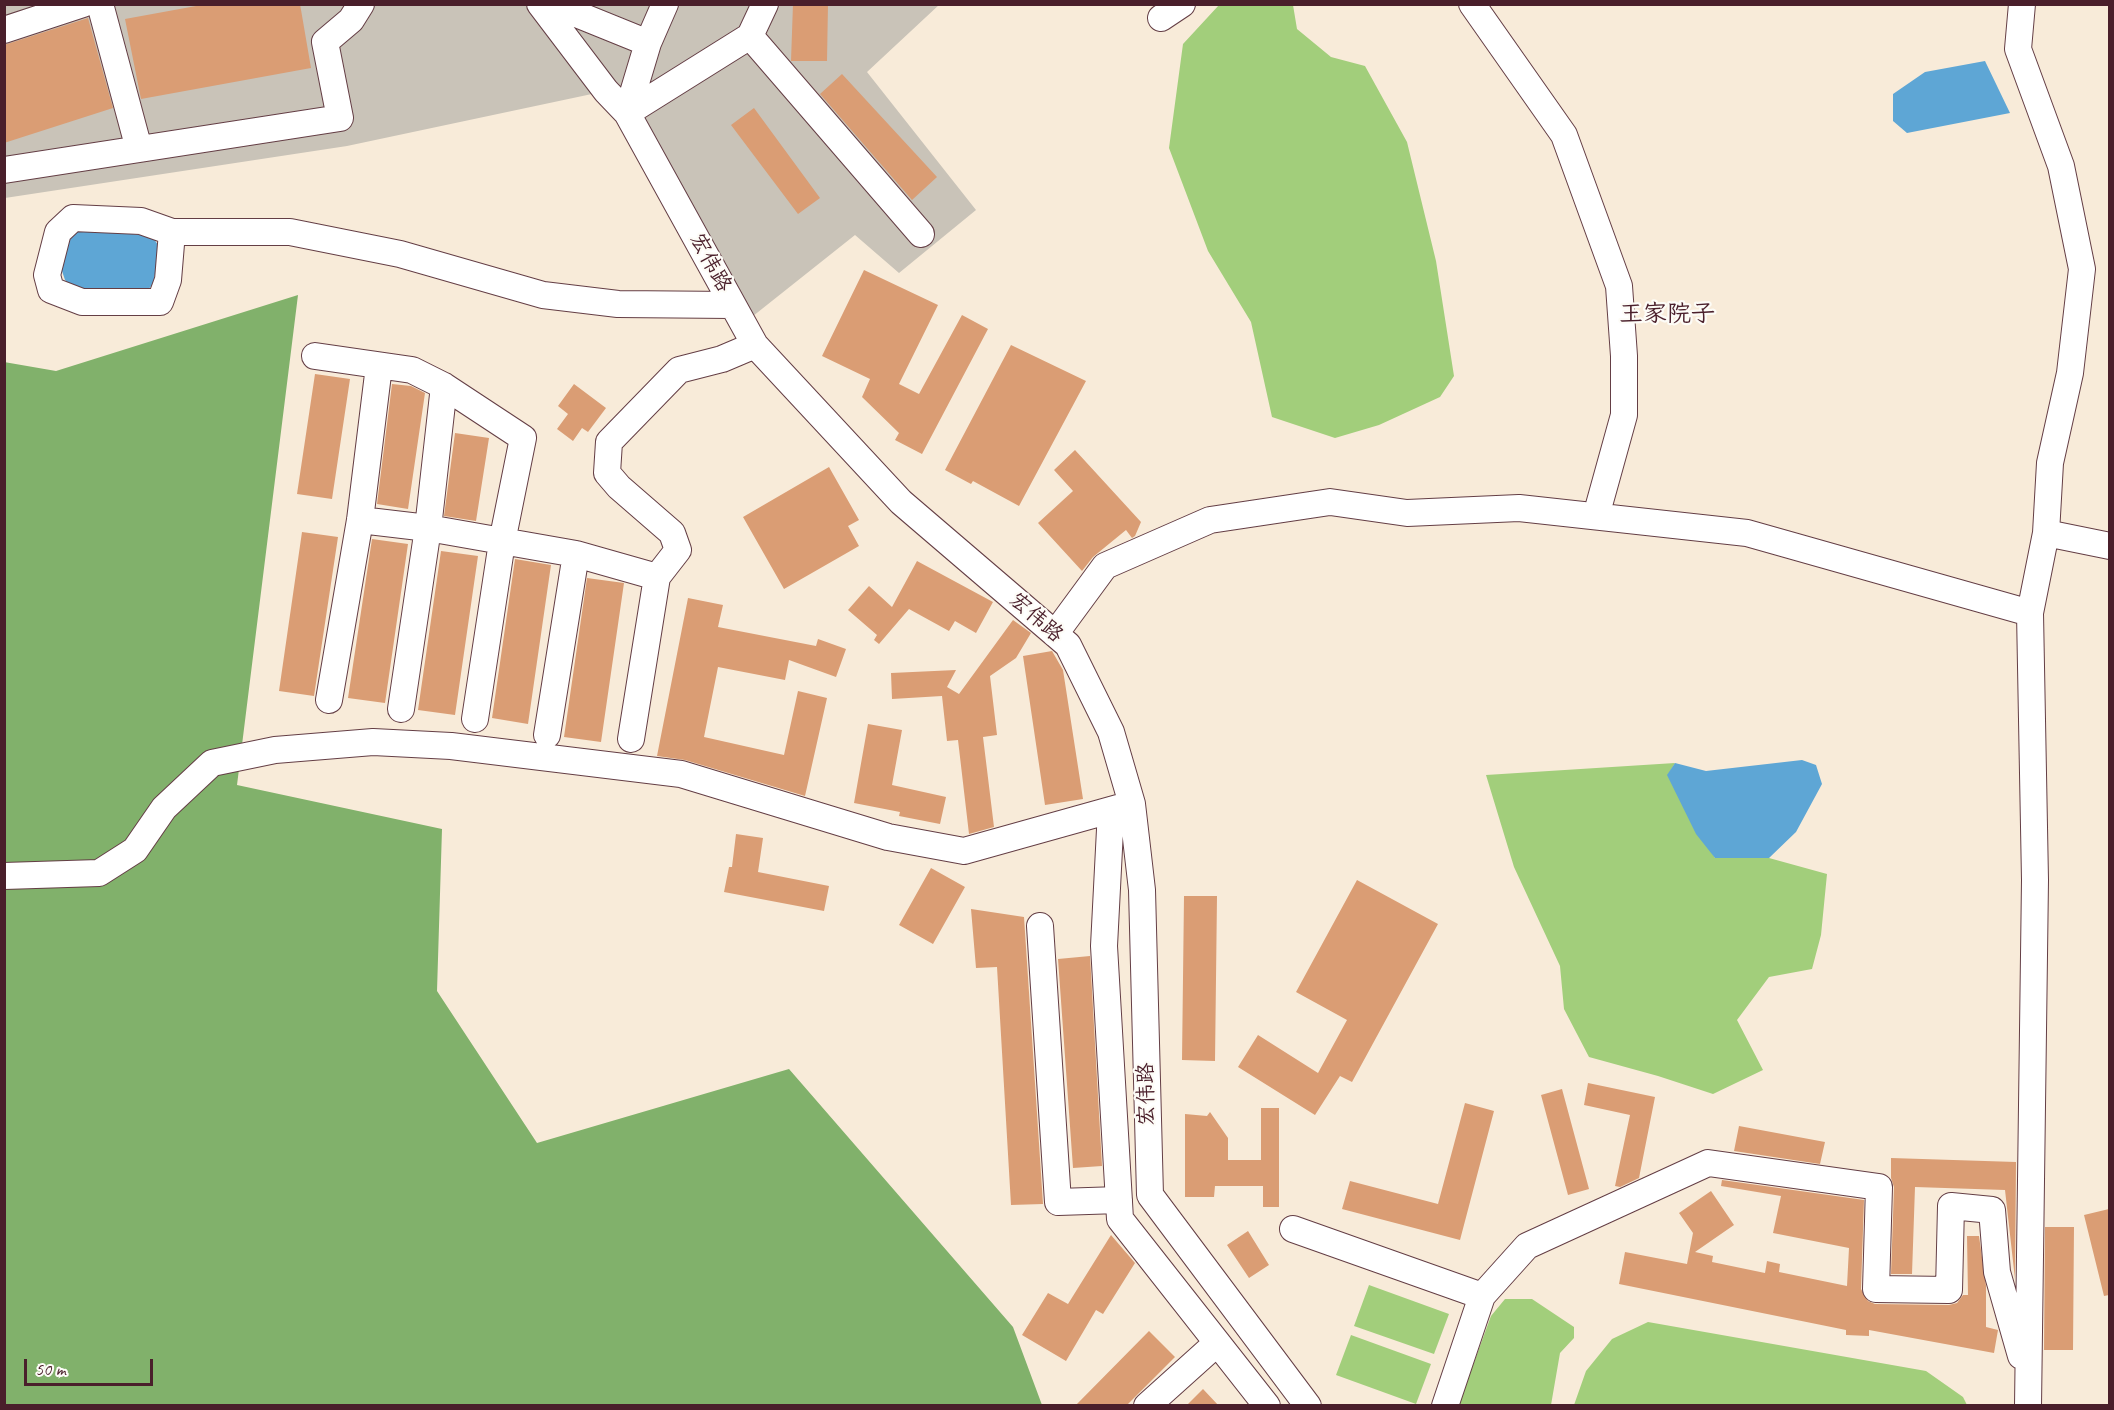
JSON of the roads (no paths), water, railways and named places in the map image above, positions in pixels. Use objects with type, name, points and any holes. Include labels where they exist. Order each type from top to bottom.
[{"type":"street","points":[[4,30],[83,4]]},
{"type":"street","points":[[100,4],[139,149]]},
{"type":"street","points":[[4,170],[340,118],[326,42],[351,20],[361,4]]},
{"type":"street","name":"宏伟路","points":[[540,4],[606,91],[627,113],[755,345],[901,502],[1068,645],[1111,732],[1122,807],[1142,890],[1150,1195],[1308,1406]]},
{"type":"street","points":[[627,113],[648,43],[665,4]]},
{"type":"street","points":[[627,113],[750,36],[765,4]]},
{"type":"street","points":[[1472,4],[1564,135],[1619,286],[1624,415],[1596,516]]},
{"type":"street","points":[[2022,4],[2018,49],[2061,166],[2082,268],[2070,373],[2050,464],[2046,533],[2030,613],[2036,880],[2028,1394]]},
{"type":"street","points":[[569,11],[648,43]]},
{"type":"street","points":[[750,36],[921,234]]},
{"type":"street","points":[[172,232],[168,280],[160,302],[82,302],[51,290],[47,275],[58,232],[73,218],[141,221],[172,232],[290,232],[400,254],[543,295],[618,304],[732,305]]},
{"type":"street","points":[[631,739],[657,577],[678,550],[672,533],[619,487],[607,473],[609,442],[679,370],[722,359],[755,345]]},
{"type":"street","points":[[315,356],[412,370],[444,386],[523,438],[502,542],[475,719]]},
{"type":"street","points":[[329,700],[360,520],[379,366]]},
{"type":"street","points":[[401,709],[428,528],[444,386]]},
{"type":"street","points":[[1054,634],[1105,566],[1210,520],[1330,501],[1407,513],[1519,508],[1748,533],[2030,613]]},
{"type":"street","points":[[360,520],[428,528],[576,554],[657,577]]},
{"type":"street","points":[[2046,533],[2109,546]]},
{"type":"street","points":[[547,735],[576,554]]},
{"type":"street","points":[[4,876],[99,873],[135,850],[164,808],[212,762],[275,750],[373,742],[451,746],[681,774],[888,837],[964,851],[1122,807],[1104,946],[1120,1219],[1267,1406]]},
{"type":"street","points":[[1040,926],[1058,1202],[1119,1200]]},
{"type":"street","points":[[1445,1406],[1482,1296],[1527,1246],[1708,1163],[1879,1187],[1876,1289],[1949,1290],[1951,1206],[1992,1210],[1997,1272],[2028,1394]]},
{"type":"street","points":[[1293,1229],[1482,1296]]},
{"type":"street","points":[[1147,1406],[1217,1343]]},
{"type":"water","points":[[1985,61],[2010,113],[1907,133],[1893,121],[1893,94],[1925,72]]},
{"type":"water","points":[[75,228],[152,236],[160,248],[153,284],[146,292],[74,288],[65,280],[61,268],[67,234]]},
{"type":"water","points":[[1802,760],[1816,765],[1822,784],[1796,832],[1769,858],[1715,858],[1696,834],[1667,775],[1675,763],[1706,771]]},
{"type":"district","name":"王家院子","points":[[1667,315]]}]
